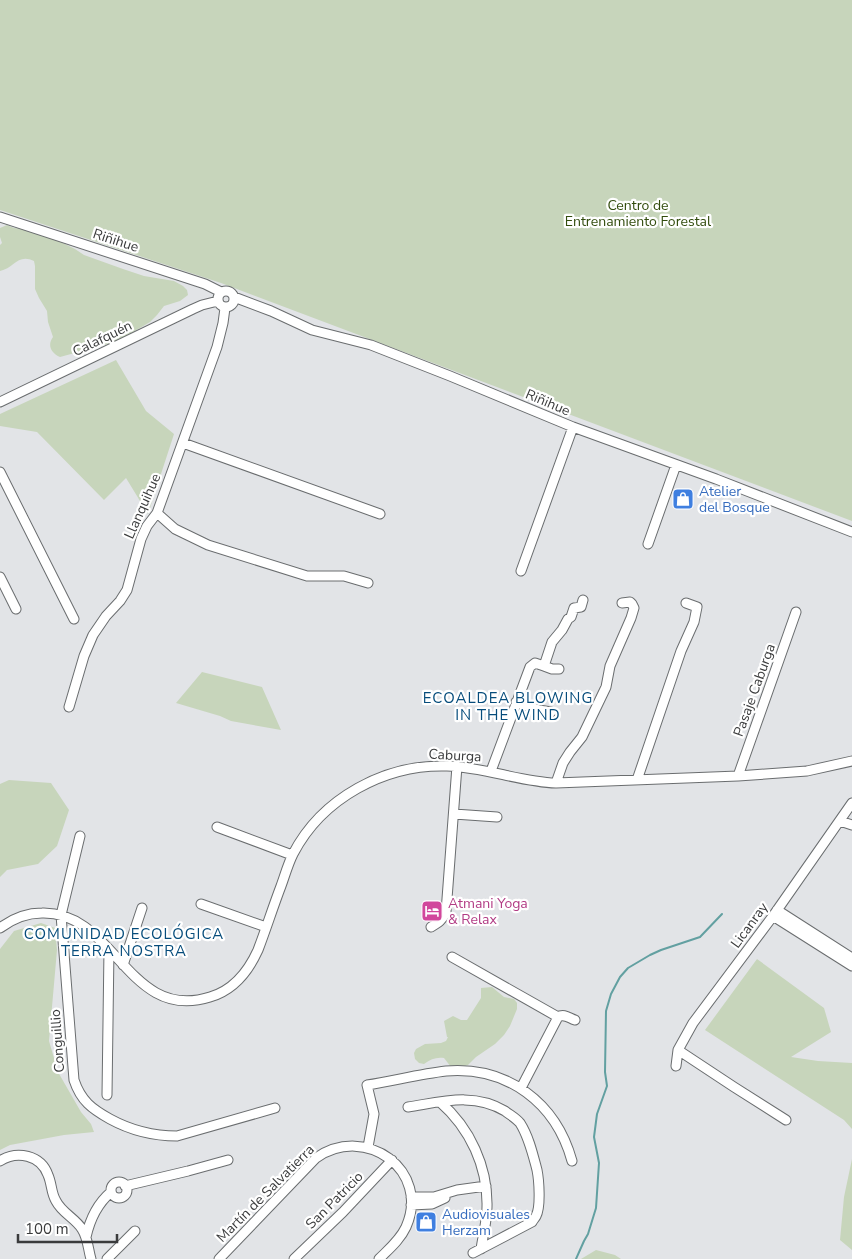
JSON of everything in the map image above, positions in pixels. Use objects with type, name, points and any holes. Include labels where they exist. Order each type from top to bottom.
[{"type":"street","name":"Riñihue","points":[[0,217],[205,284],[221,292],[229,292],[234,297],[271,311],[312,330],[371,345],[573,428],[852,532]]},
{"type":"street","points":[[221,292],[218,296],[218,301],[220,306],[225,308],[232,305],[234,297]]},
{"type":"street","name":"Calafquén","points":[[0,402],[198,307],[218,301]]},
{"type":"street","name":"Llanquihue","points":[[69,707],[84,656],[93,635],[106,616],[120,602],[127,590],[141,539],[147,526],[157,513],[217,348],[225,308]]},
{"type":"street","points":[[521,571],[573,428]]},
{"type":"street","points":[[183,443],[380,514]]},
{"type":"street","points":[[648,544],[676,465]]},
{"type":"street","points":[[0,472],[74,619]]},
{"type":"street","points":[[157,513],[175,530],[208,545],[308,576],[344,576],[368,583]]},
{"type":"street","points":[[0,577],[16,609]]},
{"type":"street","points":[[544,666],[552,642],[571,617],[574,608],[581,607],[583,600]]},
{"type":"street","points":[[556,783],[563,763],[582,738],[606,688],[610,666],[634,608],[630,602],[622,603]]},
{"type":"street","points":[[637,780],[681,651],[694,622],[697,607],[686,603]]},
{"type":"street","name":"Pasaje Caburga","points":[[738,776],[796,612]]},
{"type":"street","points":[[491,771],[530,667],[535,663],[552,669],[558,669]]},
{"type":"street","points":[[516,702],[551,712]]},
{"type":"street","name":"Caburga","points":[[0,928],[30,914],[61,915],[87,927],[148,988],[170,998],[204,999],[228,989],[251,965],[292,855],[304,836],[319,818],[337,802],[358,788],[381,777],[427,766],[457,766],[491,771],[536,782],[556,783],[738,776],[806,771],[852,761]]},
{"type":"street","points":[[430,927],[443,919],[446,912],[457,766]]},
{"type":"street","name":"Licanray","points":[[676,1066],[678,1050],[693,1023],[775,913],[852,803]]},
{"type":"street","points":[[454,814],[497,817]]},
{"type":"street","points":[[840,821],[852,825]]},
{"type":"street","points":[[217,827],[292,855]]},
{"type":"street","name":"Conguillio","points":[[80,836],[61,915],[74,1080],[82,1098],[90,1107],[102,1115],[134,1130],[166,1136],[177,1136],[275,1108]]},
{"type":"street","points":[[201,904],[266,927]]},
{"type":"street","points":[[123,965],[142,908]]},
{"type":"street","points":[[775,913],[852,958]]},
{"type":"street","points":[[775,913],[852,966]]},
{"type":"street","points":[[107,1095],[109,950]]},
{"type":"street","points":[[452,957],[558,1017]]},
{"type":"street","points":[[521,1088],[558,1017],[564,1015],[575,1020]]},
{"type":"street","points":[[678,1050],[786,1120]]},
{"type":"street","points":[[368,1147],[374,1114],[367,1086],[456,1071],[488,1074],[521,1088],[550,1115],[566,1143],[572,1161]]},
{"type":"street","points":[[408,1107],[456,1099],[481,1101],[511,1115],[520,1122],[524,1130],[530,1144],[537,1173],[539,1191],[538,1211],[532,1222],[477,1251],[484,1187],[477,1164],[466,1139],[445,1112],[440,1102]]},
{"type":"street","name":"Martín de Salvatierra","points":[[219,1259],[316,1158],[341,1146],[355,1145],[368,1147],[381,1152],[392,1160],[405,1177],[411,1201]]},
{"type":"street","points":[[0,1162],[10,1156],[21,1155],[32,1158],[44,1167],[55,1200],[72,1217],[86,1237],[91,1259]]},
{"type":"street","points":[[86,1237],[94,1213],[111,1192],[115,1196],[122,1196],[126,1191],[125,1186],[228,1160]]},
{"type":"street","name":"San Patricio","points":[[294,1259],[343,1212],[392,1160]]},
{"type":"street","points":[[379,1259],[402,1234],[409,1220],[411,1201],[432,1204],[446,1198],[450,1193],[469,1188],[484,1187]]},
{"type":"street","points":[[72,1217],[86,1217],[94,1213]]},
{"type":"street","points":[[106,1259],[134,1231]]},
{"type":"green space","name":"Centro de Entrenamiento Forestal","points":[[0,0],[852,0],[852,521],[221,283],[0,210]]},
{"type":"green space","points":[[7,225],[51,237],[84,255],[123,269],[144,276],[174,281],[187,290],[188,295],[180,301],[164,306],[150,322],[114,342],[60,357],[54,353],[50,346],[53,337],[47,311],[35,289],[34,261],[29,259],[20,260],[0,271],[0,245],[2,243],[0,228]]},
{"type":"green space","points":[[116,360],[146,411],[174,434],[148,514],[126,478],[104,500],[37,432],[0,426],[0,414]]},
{"type":"green space","points":[[202,672],[262,687],[281,730],[231,721],[176,703]]},
{"type":"green space","points":[[9,780],[51,783],[69,810],[57,846],[38,864],[7,870],[0,877],[0,784]]},
{"type":"green space","points":[[41,923],[55,928],[57,950],[49,1041],[58,1072],[81,1112],[91,1124],[94,1132],[64,1135],[10,1145],[0,1150],[0,949],[14,931]]},
{"type":"green space","points":[[757,959],[824,1008],[831,1032],[791,1057],[852,1063],[852,1129],[844,1120],[705,1030]]},
{"type":"green space","points":[[492,987],[504,997],[514,999],[517,1003],[517,1009],[510,1026],[495,1044],[468,1065],[462,1067],[451,1067],[444,1058],[434,1059],[424,1064],[419,1063],[415,1059],[414,1053],[416,1049],[425,1044],[446,1041],[448,1037],[444,1021],[453,1016],[461,1020],[467,1020],[481,998],[481,988]]},
{"type":"green space","points":[[852,1159],[852,1250],[840,1240],[844,1197]]},
{"type":"green space","points":[[596,1250],[615,1255],[621,1259],[581,1259]]},
{"type":"waterway","points":[[576,1259],[588,1234],[596,1208],[599,1163],[594,1137],[597,1114],[607,1086],[605,1072],[606,1011],[611,994],[620,977],[628,968],[661,950],[700,937],[722,914]]},
{"type":"place","name":"Atelier del Bosque","points":[[683,499]]},
{"type":"place","name":"Atmani Yoga & Relax","points":[[432,911]]},
{"type":"place","name":"Audiovisuales Herzam","points":[[426,1222]]},
{"type":"district","name":"ECOALDEA BLOWING IN THE WIND","points":[[508,706]]},
{"type":"district","name":"COMUNIDAD ECOLÓGICA TERRA NOSTRA","points":[[124,942]]}]
